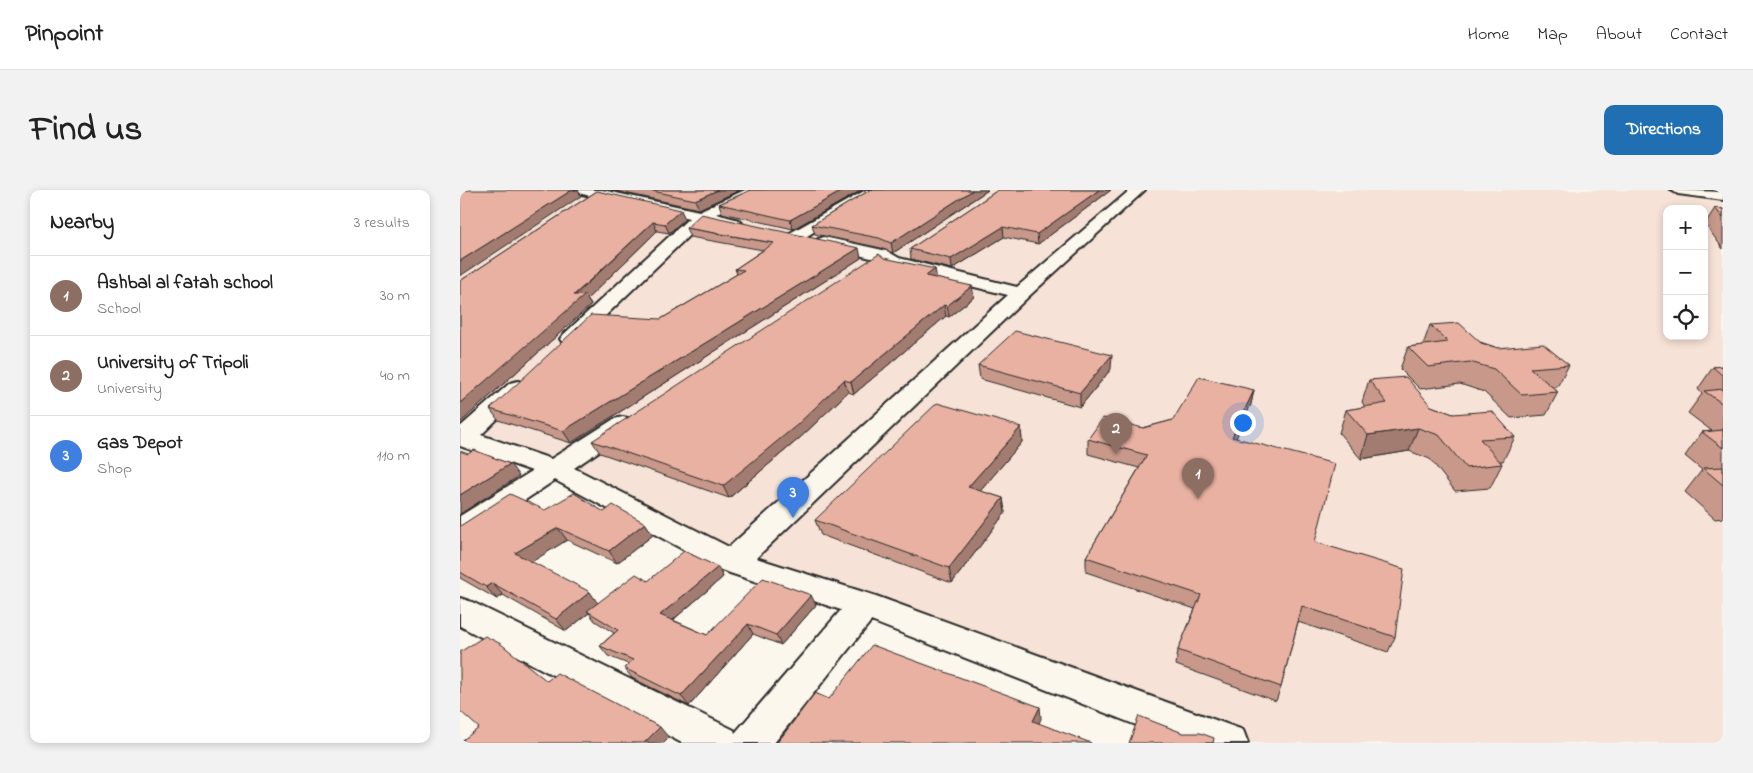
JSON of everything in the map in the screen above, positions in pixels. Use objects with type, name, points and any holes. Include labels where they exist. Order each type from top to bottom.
[{"type":"street","points":[[582,198],[604,196],[628,190]]},
{"type":"street","points":[[554,354],[700,216],[757,190]]},
{"type":"street","points":[[796,236],[876,190]]},
{"type":"street","points":[[732,562],[1021,292],[1138,190]]},
{"type":"street","points":[[1678,190],[1723,196]]},
{"type":"street","points":[[604,196],[748,226]]},
{"type":"street","points":[[777,232],[1021,292]]},
{"type":"street","points":[[856,271],[909,251]]},
{"type":"street","points":[[533,374],[462,438],[554,469],[732,562],[865,605],[1229,743]]},
{"type":"street","points":[[460,530],[636,416]]},
{"type":"street","points":[[750,743],[865,605]]},
{"type":"street","points":[[460,612],[720,743]]},
{"type":"shaded area","points":[[460,190],[1723,190],[1723,743],[1229,743],[732,562],[555,469],[460,437]]},
{"type":"building","points":[[460,190],[572,190],[460,261]]},
{"type":"building","points":[[648,190],[718,190],[695,200]]},
{"type":"building","points":[[751,190],[844,190],[790,220],[719,204]]},
{"type":"building","points":[[870,190],[973,190],[891,243],[879,238],[812,225]]},
{"type":"building","points":[[998,190],[1099,190],[1037,234],[1003,227],[951,259],[910,249]]},
{"type":"building","points":[[597,191],[681,210],[665,224],[653,222],[574,295],[585,295],[460,403],[460,281]]},
{"type":"building","points":[[1715,208],[1723,209],[1723,218]]},
{"type":"building","points":[[701,214],[859,248],[563,431],[490,409],[591,315],[661,319],[744,270],[735,269],[774,243],[686,228]]},
{"type":"building","points":[[879,254],[884,258],[935,269],[926,276],[972,286],[947,306],[944,305],[851,382],[844,380],[797,425],[723,486],[592,441]]},
{"type":"building","points":[[1459,323],[1481,343],[1498,348],[1543,344],[1569,365],[1530,368],[1558,392],[1522,395],[1494,369],[1470,362],[1428,367],[1408,347],[1448,342],[1430,325]]},
{"type":"building","points":[[1015,331],[1112,355],[1080,393],[978,365]]},
{"type":"building","points":[[1723,366],[1723,376],[1713,367]]},
{"type":"building","points":[[1199,377],[1254,390],[1232,437],[1335,464],[1315,542],[1404,569],[1395,637],[1302,606],[1281,687],[1178,650],[1201,595],[1086,557],[1147,455],[1088,439],[1103,418],[1143,428],[1173,420]]},
{"type":"building","points":[[1406,377],[1431,406],[1453,414],[1492,411],[1515,437],[1480,439],[1502,464],[1466,468],[1439,435],[1418,428],[1368,435],[1346,410],[1387,403],[1369,380]]},
{"type":"building","points":[[1723,389],[1723,404],[1704,391]]},
{"type":"building","points":[[937,403],[1021,427],[968,487],[1003,498],[949,568],[815,520]]},
{"type":"building","points":[[1723,430],[1723,448],[1702,432]]},
{"type":"building","points":[[474,450],[510,464],[460,495],[460,451],[468,454]]},
{"type":"building","points":[[1723,467],[1723,485],[1703,468]]},
{"type":"building","points":[[574,493],[604,512],[613,505],[645,523],[609,551],[558,528],[515,553],[590,592],[556,619],[492,583],[486,587],[460,572],[460,526],[510,494],[545,510]]},
{"type":"building","points":[[684,551],[718,567],[660,615],[707,635],[763,578],[811,595],[776,635],[748,624],[681,696],[624,668],[633,660],[600,646],[618,630],[587,611],[636,574],[648,581]]},
{"type":"building","points":[[485,636],[501,644],[547,681],[557,673],[660,727],[644,743],[460,743],[479,728],[460,711],[460,652]]},
{"type":"building","points":[[872,645],[1040,707],[1033,721],[1091,743],[777,743],[815,693],[829,699]]},
{"type":"building","points":[[1139,716],[1183,733],[1200,733],[1214,738],[1213,743],[1129,743]]},
{"type":"place","name":"University of Tripoli","points":[[1116,454]]},
{"type":"place","name":"Ashbal al fatah school","points":[[1198,499]]},
{"type":"place","name":"Gas Depot","points":[[793,518]]}]
